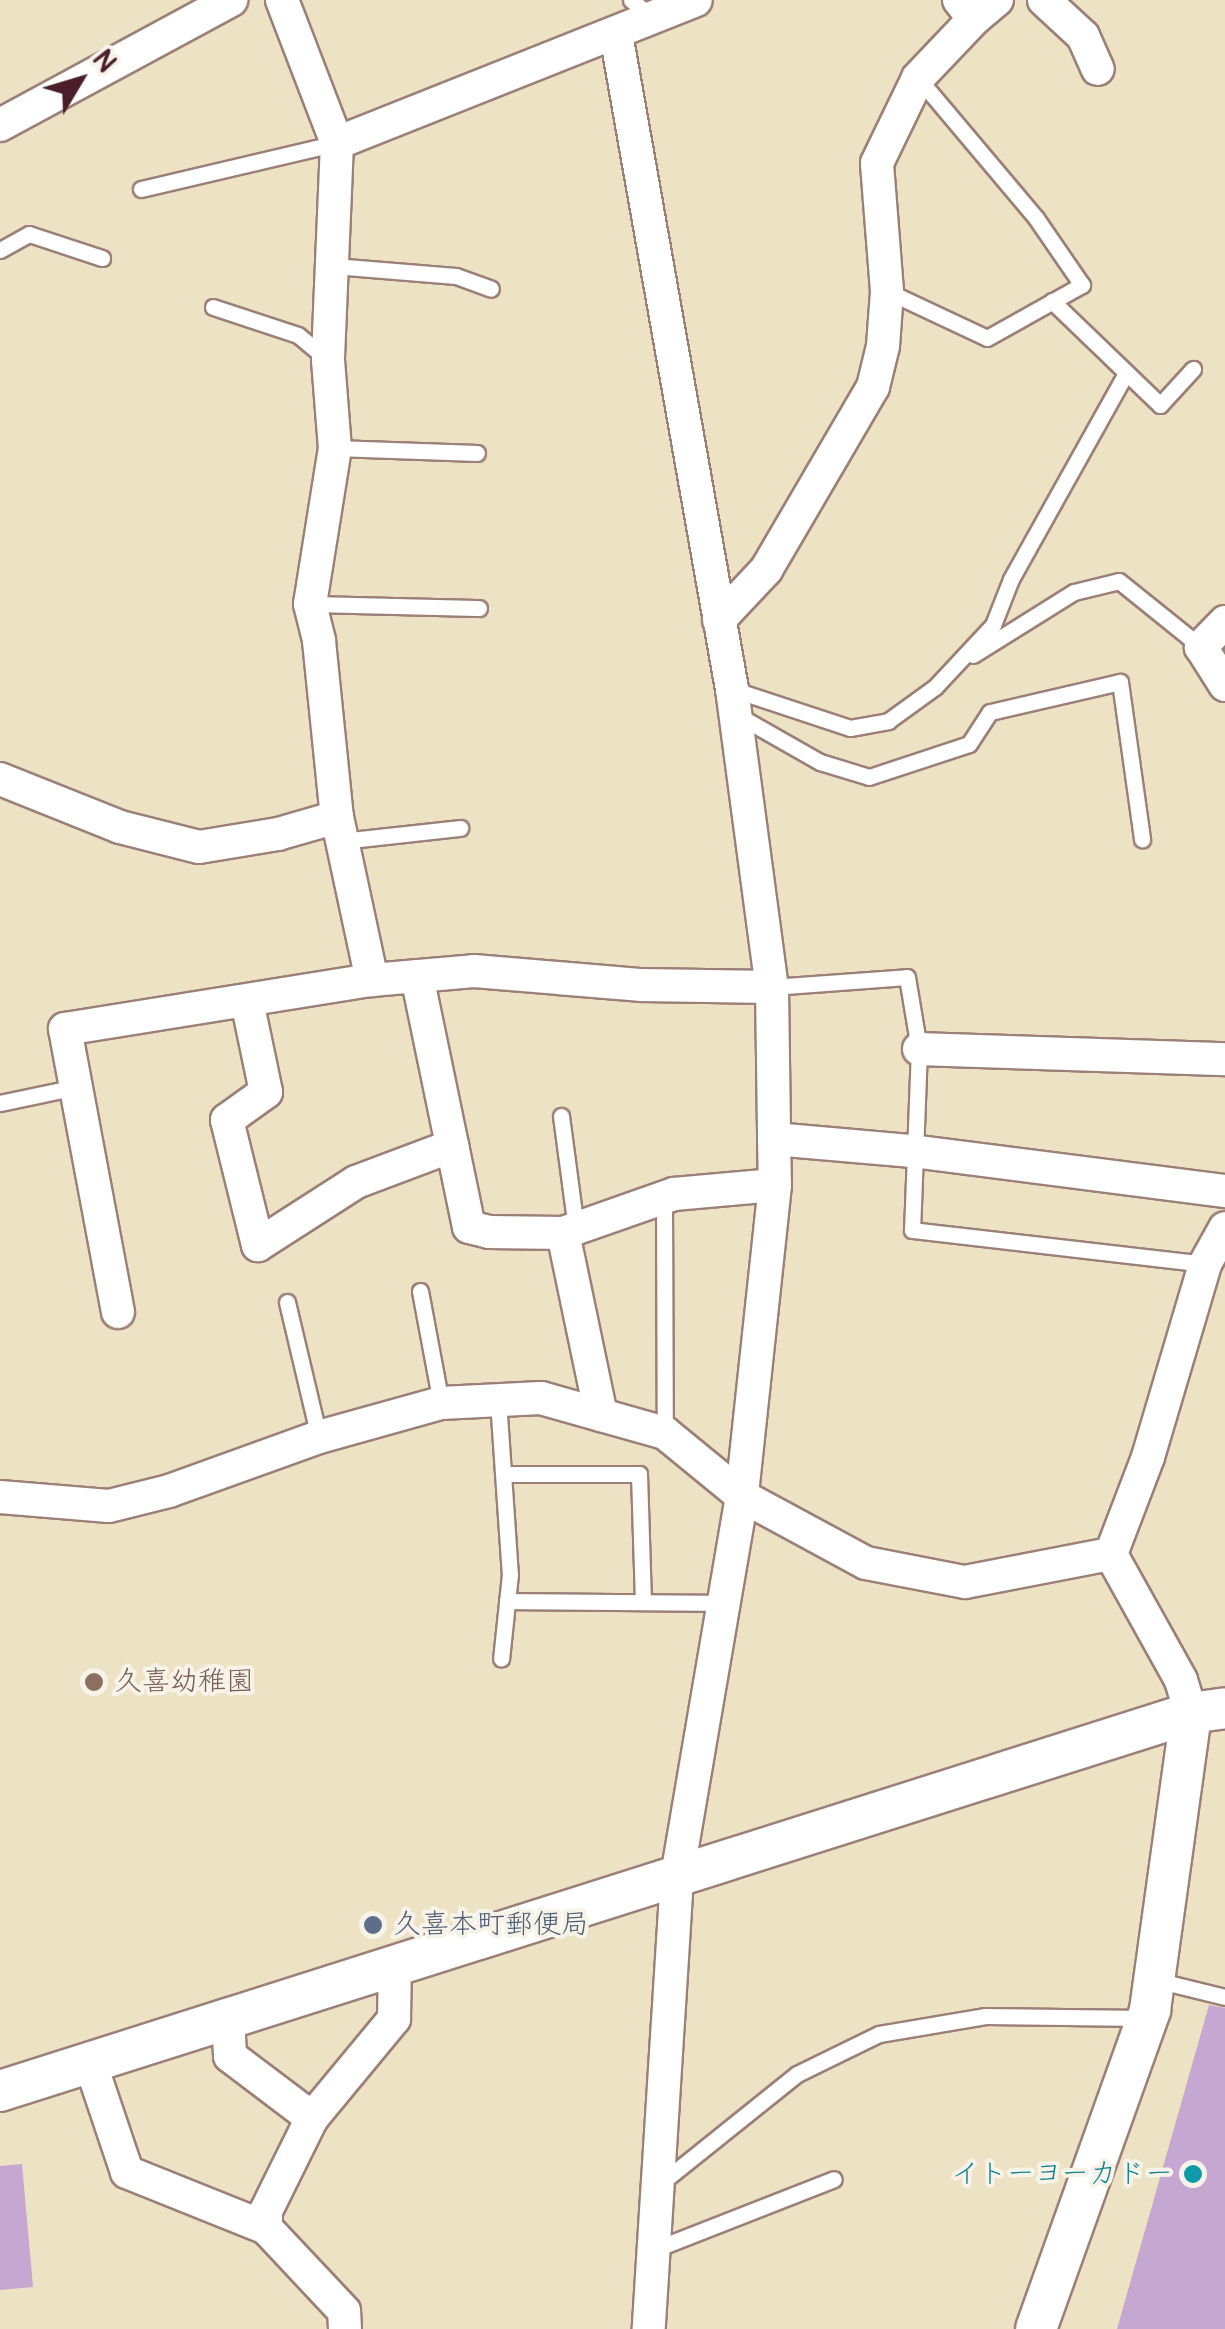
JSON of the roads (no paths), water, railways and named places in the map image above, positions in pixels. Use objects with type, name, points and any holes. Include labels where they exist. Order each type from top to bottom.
[{"type":"street","points":[[0,125],[231,0]]},
{"type":"street","points":[[282,0],[336,142],[328,360],[335,448],[310,604],[320,641],[339,829],[372,980]]},
{"type":"street","points":[[336,142],[616,34],[642,9],[696,0]]},
{"type":"street","points":[[1044,0],[1083,36],[1098,69]]},
{"type":"street","points":[[719,620],[766,570],[873,387],[883,346],[888,292],[878,164],[918,78],[977,6]]},
{"type":"street","points":[[616,34],[734,702],[772,987],[775,1185],[742,1496],[677,1878],[649,2329]]},
{"type":"street","points":[[1225,622],[1201,646],[1225,685]]},
{"type":"street","points":[[0,778],[120,828],[198,847],[339,829]]},
{"type":"street","points":[[118,1312],[65,1029],[372,980],[474,970],[642,986],[772,987]]},
{"type":"street","points":[[417,976],[469,1227],[489,1232],[570,1231],[664,1198],[775,1185]]},
{"type":"street","points":[[248,1001],[266,1092],[227,1120],[258,1244],[356,1182],[452,1146]]},
{"type":"street","points":[[919,1049],[1225,1059]]},
{"type":"street","points":[[774,1140],[912,1151],[1225,1191]]},
{"type":"street","points":[[1208,1711],[1181,1680],[1112,1554],[1148,1457],[1205,1264],[1225,1228]]},
{"type":"street","points":[[570,1231],[601,1415]]},
{"type":"street","points":[[0,1497],[108,1506],[170,1491],[318,1437],[442,1403],[542,1398],[665,1433],[742,1496],[866,1563],[965,1582],[1112,1554]]},
{"type":"street","points":[[0,2091],[1208,1711]]},
{"type":"street","points":[[1036,2329],[1151,1999],[1208,1711]]},
{"type":"street","points":[[266,2228],[266,2211],[312,2118],[394,2019],[394,1964]]},
{"type":"street","points":[[228,2017],[230,2056],[312,2118]]},
{"type":"street","points":[[90,2062],[127,2172],[266,2228],[344,2311],[345,2329]]},
{"type":"lane","points":[[888,292],[987,338],[1082,285],[1036,218],[918,78]]},
{"type":"lane","points":[[140,189],[336,142]]},
{"type":"lane","points":[[0,250],[29,234],[102,258]]},
{"type":"lane","points":[[334,266],[456,276],[491,289]]},
{"type":"lane","points":[[1052,302],[1160,405],[1194,370]]},
{"type":"lane","points":[[213,307],[298,335],[328,360]]},
{"type":"lane","points":[[734,702],[850,728],[888,721],[953,667],[993,625],[1011,579],[1126,372]]},
{"type":"lane","points":[[335,448],[477,453]]},
{"type":"lane","points":[[953,667],[1074,592],[1119,581],[1201,646]]},
{"type":"lane","points":[[310,604],[479,608]]},
{"type":"lane","points":[[734,702],[820,762],[869,777],[968,744],[990,712],[1120,682],[1142,839]]},
{"type":"lane","points":[[339,829],[460,828]]},
{"type":"lane","points":[[772,987],[907,977],[919,1049],[912,1151],[912,1230],[1205,1264]]},
{"type":"lane","points":[[0,1103],[76,1087]]},
{"type":"lane","points":[[560,1116],[570,1231]]},
{"type":"lane","points":[[664,1198],[665,1433]]},
{"type":"lane","points":[[420,1291],[442,1403]]},
{"type":"lane","points":[[287,1302],[318,1437]]},
{"type":"lane","points":[[498,1400],[510,1574],[501,1659]]},
{"type":"lane","points":[[504,1474],[639,1474],[644,1602]]},
{"type":"lane","points":[[507,1601],[724,1603]]},
{"type":"lane","points":[[658,2186],[797,2074],[879,2034],[985,2016],[1151,1999],[1225,1997]]},
{"type":"lane","points":[[654,2250],[834,2179]]},
{"type":"place","name":"久喜幼稚園","points":[[94,1682]]},
{"type":"place","name":"久喜本町郵便局","points":[[373,1925]]},
{"type":"place","name":"イトーヨーカドー","points":[[1193,2174]]}]
